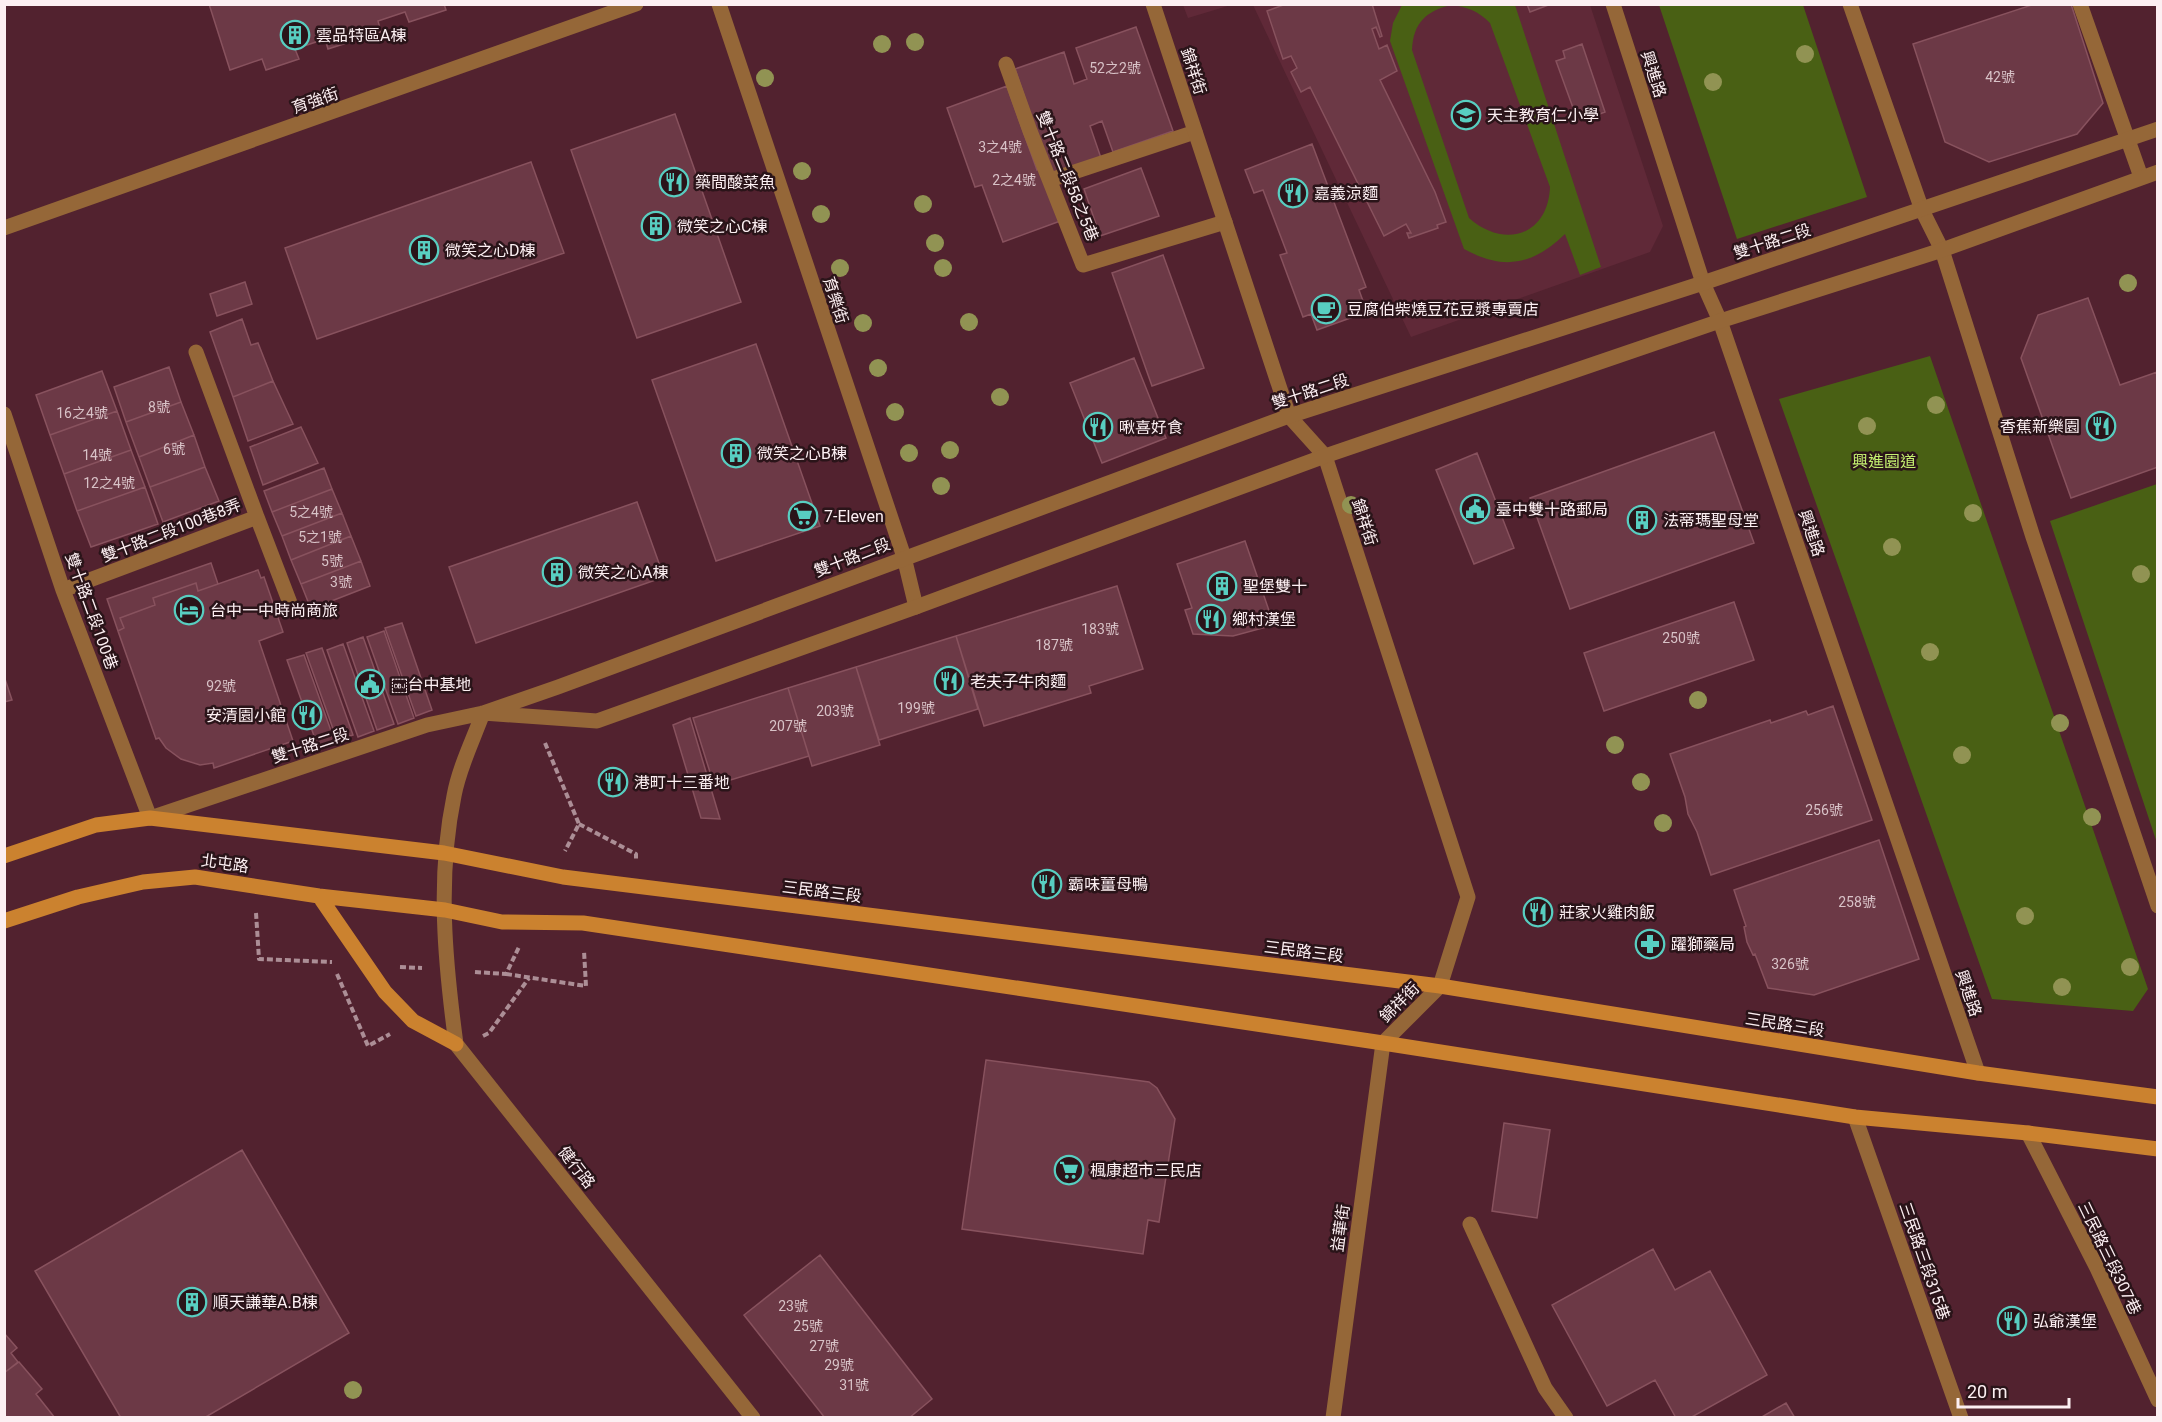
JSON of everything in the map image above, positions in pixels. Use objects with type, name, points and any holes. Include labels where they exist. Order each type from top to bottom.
[{"type":"main road","points":[[4,856],[96,825],[150,818],[444,854]]},
{"type":"main road","name":"三民路三段","points":[[444,854],[563,877],[1440,986],[1978,1073],[2157,1097]]},
{"type":"main road","name":"北屯路","points":[[4,921],[78,897],[143,882],[195,877],[319,896],[445,910]]},
{"type":"main road","points":[[319,896],[385,992],[413,1021],[456,1044]]},
{"type":"main road","points":[[445,910],[502,922],[583,923],[1383,1043],[1855,1118],[2028,1133],[2157,1149]]},
{"type":"street","name":"育強街","points":[[4,228],[636,4]]},
{"type":"street","name":"育樂街","points":[[719,4],[903,557],[916,607]]},
{"type":"street","name":"錦祥街","points":[[1153,4],[1289,416],[1325,456],[1468,897],[1440,986],[1383,1043]]},
{"type":"street","name":"興進路","points":[[1613,4],[1703,284],[1720,321],[1978,1073]]},
{"type":"street","points":[[1850,4],[1922,210],[1942,250],[2033,537],[2157,906]]},
{"type":"street","points":[[2080,4],[2141,177]]},
{"type":"street","name":"雙十路二段58之5巷","points":[[1006,64],[1083,265],[1225,222]]},
{"type":"street","name":"雙十路二段","points":[[150,818],[427,725],[483,713],[1289,416],[1703,284],[2157,129]]},
{"type":"street","points":[[1050,180],[1195,132]]},
{"type":"street","name":"雙十路二段","points":[[483,713],[597,720],[916,607],[1325,456],[1720,321],[1942,250],[2157,172]]},
{"type":"street","name":"雙十路二段100巷8弄","points":[[196,352],[290,603]]},
{"type":"street","name":"雙十路二段100巷","points":[[4,414],[63,590],[150,818]]},
{"type":"street","name":"雙十路二段100巷8弄","points":[[63,590],[257,517]]},
{"type":"street","points":[[456,1044],[447,981],[444,854],[454,794],[483,713]]},
{"type":"street","name":"益華街","points":[[1333,1418],[1383,1043]]},
{"type":"street","name":"健行路","points":[[456,1044],[753,1418]]},
{"type":"street","name":"三民路三段315巷","points":[[1855,1118],[1960,1418]]},
{"type":"street","name":"三民路三段307巷","points":[[2028,1133],[2097,1268],[2157,1400]]},
{"type":"street","points":[[1470,1224],[1545,1388],[1566,1418]]},
{"type":"path","points":[[579,824],[636,854]]},
{"type":"path","points":[[253,886],[259,959],[332,962],[368,1046]]},
{"type":"path","points":[[506,974],[586,986],[583,923]]},
{"type":"path","points":[[489,1034],[528,978]]},
{"type":"shaded area","points":[[1183,4],[1231,5],[1188,18]]},
{"type":"shaded area","name":"天主教育仁小學","points":[[1253,5],[1590,5],[1663,226],[1650,252],[1411,337]]},
{"type":"green space","points":[[1402,5],[1451,5],[1515,5],[1601,267],[1580,275],[1565,234],[1541,253],[1518,261],[1492,260],[1464,249],[1390,41],[1393,23]],"holes":[[[1451,5],[1468,8],[1490,23],[1550,187],[1547,204],[1541,217],[1533,227],[1522,232],[1509,235],[1496,233],[1482,228],[1469,218],[1412,50],[1415,32],[1422,20],[1434,11]]]},
{"type":"green space","points":[[1659,5],[1803,5],[1867,197],[1737,239]]},
{"type":"green space","name":"興進園道","points":[[1930,356],[2148,989],[2133,1011],[1992,999],[1779,399]]},
{"type":"green space","points":[[2158,484],[2157,843],[2050,521]]},
{"type":"building","name":"雲品特區A棟","points":[[209,4],[444,4],[446,10],[409,22],[405,12],[378,21],[381,32],[328,49],[325,39],[295,49],[299,59],[266,70],[262,59],[230,70]]},
{"type":"building","points":[[1286,4],[1372,4],[1382,36],[1380,37],[1376,27],[1372,29],[1379,49],[1387,45],[1397,71],[1380,80],[1435,192],[1446,222],[1437,225],[1438,228],[1409,238],[1407,233],[1411,233],[1406,224],[1384,236],[1310,87],[1301,92],[1291,72],[1297,68],[1291,56],[1283,59],[1267,11]]},
{"type":"building","points":[[1527,4],[1551,4],[1530,12]]},
{"type":"building","points":[[2035,4],[2071,4],[2103,103],[2077,134],[1989,162],[1945,142],[1913,44]]},
{"type":"building","points":[[1136,27],[1173,131],[1113,152],[1102,121],[1090,126],[1101,158],[1051,175],[1015,69],[1064,52],[1074,84],[1087,79],[1076,48]]},
{"type":"building","points":[[1582,44],[1605,112],[1586,119],[1584,113],[1576,116],[1556,61],[1565,58],[1563,51]]},
{"type":"building","points":[[1007,86],[1037,170],[1044,167],[1063,220],[1003,242],[982,185],[975,187],[947,108]]},
{"type":"building","name":"微笑之心C棟","points":[[675,114],[741,302],[637,338],[571,150]]},
{"type":"building","points":[[1312,144],[1366,287],[1359,290],[1367,312],[1317,330],[1311,314],[1303,317],[1280,255],[1287,253],[1263,190],[1254,193],[1245,170]]},
{"type":"building","name":"微笑之心D棟","points":[[531,162],[564,253],[317,339],[285,248]]},
{"type":"building","points":[[1141,168],[1159,216],[1100,236],[1084,189]]},
{"type":"building","points":[[1163,255],[1204,368],[1152,386],[1112,273]]},
{"type":"building","points":[[245,282],[252,304],[217,316],[210,294]]},
{"type":"building","name":"香蕉新樂園","points":[[2088,298],[2120,385],[2157,372],[2158,467],[2071,498],[2021,358],[2038,315]]},
{"type":"building","points":[[242,319],[251,345],[258,343],[273,381],[233,397],[210,332]]},
{"type":"building","name":"微笑之心B棟","points":[[756,344],[820,526],[716,561],[652,380]]},
{"type":"building","points":[[1134,358],[1166,438],[1102,463],[1070,383]]},
{"type":"building","points":[[169,367],[181,402],[126,422],[114,387]]},
{"type":"building","points":[[102,371],[117,411],[50,435],[36,395]]},
{"type":"building","points":[[273,381],[293,424],[248,441],[233,397]]},
{"type":"building","points":[[181,402],[194,435],[139,457],[126,422]]},
{"type":"building","points":[[117,411],[131,450],[64,474],[50,435]]},
{"type":"building","points":[[301,427],[318,463],[263,485],[250,447]]},
{"type":"building","name":"法蒂瑪聖母堂","points":[[1714,432],[1754,543],[1570,609],[1530,498]]},
{"type":"building","points":[[194,435],[205,467],[150,487],[139,457]]},
{"type":"building","points":[[131,450],[145,487],[77,511],[64,474]]},
{"type":"building","name":"臺中雙十路郵局","points":[[1477,453],[1514,548],[1474,564],[1436,470]]},
{"type":"building","points":[[205,467],[219,501],[163,522],[150,487]]},
{"type":"building","points":[[324,468],[332,489],[272,512],[264,491]]},
{"type":"building","points":[[145,487],[158,524],[91,547],[77,511]]},
{"type":"building","points":[[332,489],[342,513],[282,536],[272,512]]},
{"type":"building","name":"微笑之心A棟","points":[[637,502],[664,577],[476,643],[449,567]]},
{"type":"building","points":[[342,513],[351,536],[291,560],[282,536]]},
{"type":"building","points":[[351,536],[361,561],[301,584],[291,560]]},
{"type":"building","name":"聖堡雙十","points":[[1245,541],[1274,625],[1233,636],[1193,634],[1185,610],[1192,608],[1177,564]]},
{"type":"building","points":[[361,561],[370,586],[311,609],[301,584]]},
{"type":"building","points":[[211,563],[218,584],[198,591],[196,583],[153,598],[155,605],[120,618],[124,628],[118,631],[107,599]]},
{"type":"building","points":[[258,570],[261,578],[264,577],[283,632],[259,641],[293,741],[214,768],[213,763],[200,765],[181,759],[166,748],[159,738],[156,739],[118,631],[124,628],[120,618],[155,605],[153,598],[196,583],[198,591]]},
{"type":"building","points":[[1117,586],[1143,669],[1089,686],[1091,693],[984,726],[956,636]]},
{"type":"building","points":[[1734,602],[1754,660],[1604,711],[1584,653]]},
{"type":"building","points":[[402,623],[432,710],[416,716],[385,628]]},
{"type":"building","points":[[384,631],[414,718],[398,724],[367,637]]},
{"type":"building","points":[[956,636],[978,709],[879,740],[856,667]]},
{"type":"building","name":"￼台中基地","points":[[363,637],[394,724],[377,730],[347,643]]},
{"type":"building","points":[[343,644],[374,731],[358,737],[327,650]]},
{"type":"building","points":[[322,648],[353,735],[337,740],[306,653]]},
{"type":"building","points":[[304,655],[335,742],[318,747],[287,660]]},
{"type":"building","points":[[856,667],[880,745],[812,766],[788,688]]},
{"type":"building","points":[[4,676],[12,700],[4,702]]},
{"type":"building","points":[[788,688],[809,756],[714,785],[693,718]]},
{"type":"building","points":[[1833,706],[1872,820],[1711,875],[1697,832],[1688,814],[1685,797],[1670,754],[1770,720],[1771,723],[1806,711],[1808,715]]},
{"type":"building","points":[[690,718],[720,819],[701,818],[673,725]]},
{"type":"building","points":[[1879,840],[1919,959],[1814,995],[1768,988],[1755,954],[1753,955],[1747,942],[1744,927],[1746,926],[1734,890]]},
{"type":"building","name":"楓康超市三民店","points":[[986,1060],[1149,1082],[1157,1088],[1175,1119],[1159,1222],[1148,1220],[1143,1254],[962,1229]]},
{"type":"building","points":[[1504,1123],[1550,1130],[1537,1218],[1492,1211]]},
{"type":"building","name":"順天謙華A.B棟","points":[[242,1150],[349,1333],[204,1418],[121,1418],[35,1271]]},
{"type":"building","points":[[1653,1249],[1675,1290],[1710,1271],[1767,1375],[1690,1418],[1676,1418],[1655,1380],[1607,1406],[1552,1305]]},
{"type":"building","points":[[820,1255],[932,1399],[909,1418],[825,1418],[744,1315]]},
{"type":"building","points":[[4,1333],[17,1348],[11,1353],[18,1362],[4,1373]]},
{"type":"building","points":[[19,1362],[42,1389],[36,1394],[55,1418],[4,1418],[4,1373]]},
{"type":"building","points":[[1786,1403],[1795,1418],[1760,1418]]},
{"type":"place","name":"雲品特區A棟","points":[[295,35]]},
{"type":"place","name":"天主教育仁小學","points":[[1466,115]]},
{"type":"place","name":"築間酸菜魚","points":[[674,182]]},
{"type":"place","name":"嘉義涼麵","points":[[1293,193]]},
{"type":"place","name":"微笑之心C棟","points":[[656,226]]},
{"type":"place","name":"微笑之心D棟","points":[[424,250]]},
{"type":"place","name":"豆腐伯柴燒豆花豆漿專賣店","points":[[1326,309]]},
{"type":"place","name":"香蕉新樂園","points":[[2101,426]]},
{"type":"place","name":"啾喜好食","points":[[1098,427]]},
{"type":"place","name":"微笑之心B棟","points":[[736,453]]},
{"type":"place","name":"臺中雙十路郵局","points":[[1475,509]]},
{"type":"place","name":"7-Eleven","points":[[803,516]]},
{"type":"place","name":"法蒂瑪聖母堂","points":[[1642,520]]},
{"type":"place","name":"微笑之心A棟","points":[[557,572]]},
{"type":"place","name":"聖堡雙十","points":[[1222,586]]},
{"type":"place","name":"台中一中時尚商旅","points":[[189,610]]},
{"type":"place","name":"鄉村漢堡","points":[[1211,619]]},
{"type":"place","name":"老夫子牛肉麵","points":[[949,681]]},
{"type":"place","name":"￼台中基地","points":[[370,684]]},
{"type":"place","name":"安清園小館","points":[[307,715]]},
{"type":"place","name":"港町十三番地","points":[[613,782]]},
{"type":"place","name":"霸味薑母鴨","points":[[1047,884]]},
{"type":"place","name":"莊家火雞肉飯","points":[[1538,912]]},
{"type":"place","name":"躍獅藥局","points":[[1650,944]]},
{"type":"place","name":"楓康超市三民店","points":[[1069,1170]]},
{"type":"place","name":"順天謙華A.B棟","points":[[192,1302]]},
{"type":"place","name":"弘爺漢堡","points":[[2012,1321]]}]
